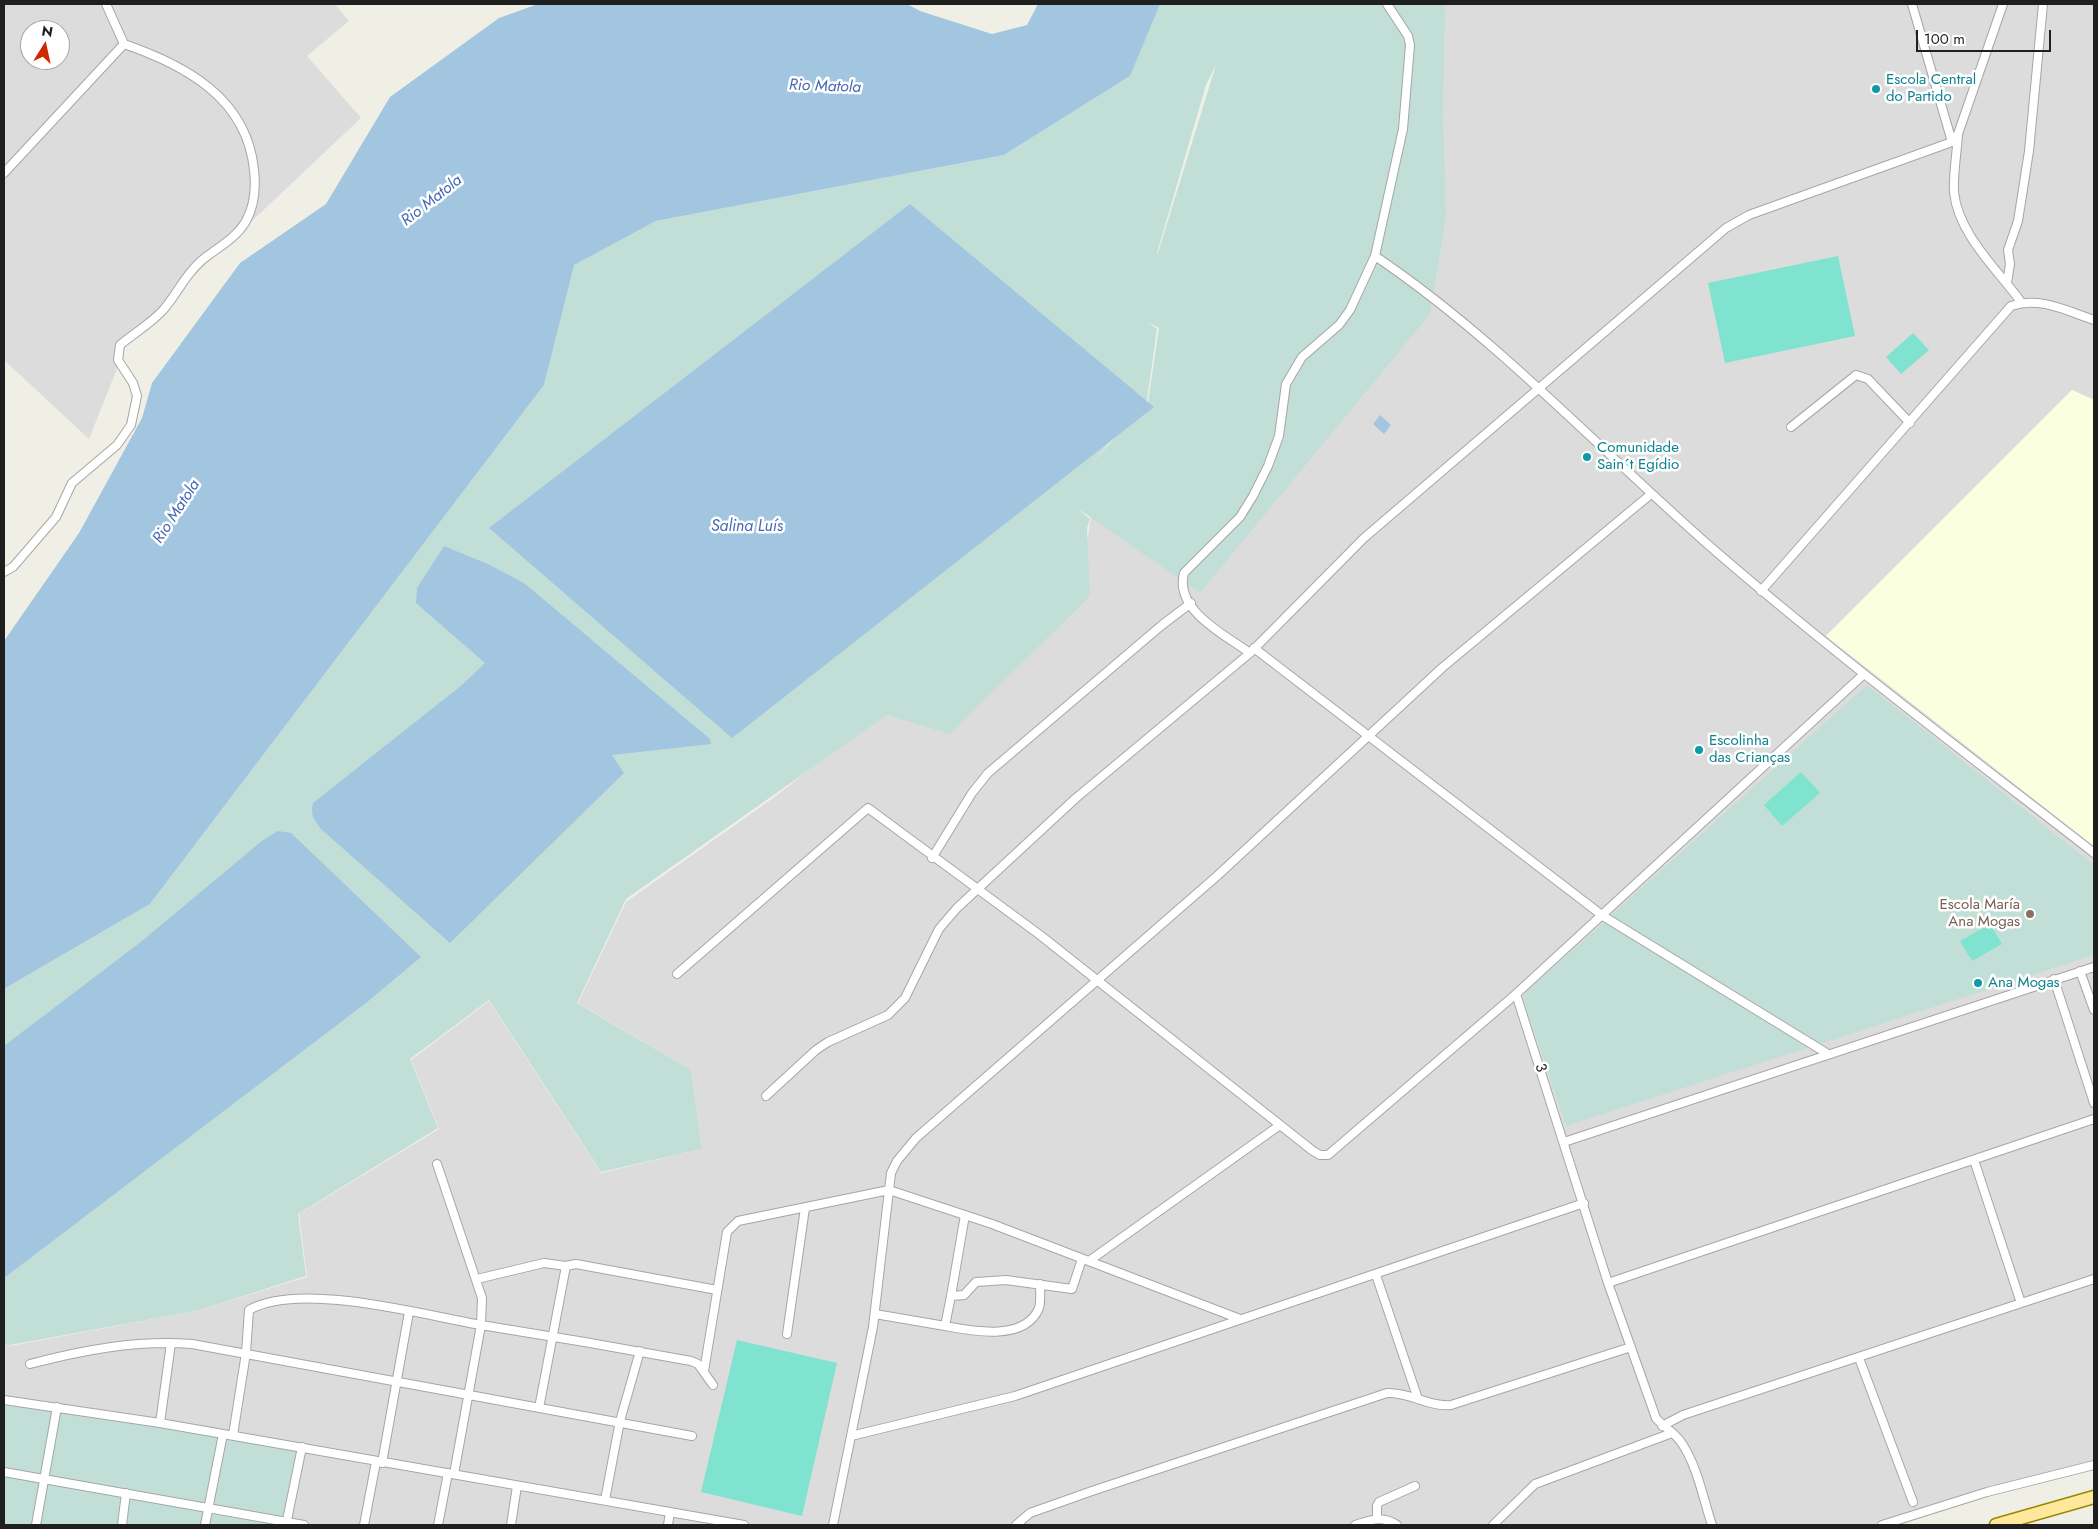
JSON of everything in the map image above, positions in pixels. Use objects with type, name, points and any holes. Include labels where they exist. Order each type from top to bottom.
[{"type":"main road","points":[[1996,1525],[2094,1498]]},
{"type":"street","points":[[4,572],[13,567],[56,517],[72,483],[117,445],[130,425],[137,396],[133,383],[118,360],[120,345],[162,311],[190,272],[236,234],[245,223],[254,203],[255,181],[248,139],[240,122],[228,106],[208,87],[178,66],[156,55],[124,44],[106,4]]},
{"type":"street","points":[[1387,4],[1408,36],[1410,45],[1403,129],[1375,256],[1350,310],[1339,325],[1302,356],[1286,384],[1279,436],[1268,466],[1240,517],[1184,573],[1182,582],[1183,593],[1198,614],[1214,628],[1252,650],[1369,736],[1603,916],[1828,1054]]},
{"type":"street","points":[[1912,4],[1952,142]]},
{"type":"street","points":[[2003,4],[1958,134],[1954,192],[1957,206],[1981,253],[2021,302]]},
{"type":"street","points":[[2007,283],[2010,264],[2008,250],[2018,221],[2029,151],[2043,4]]},
{"type":"street","points":[[4,173],[124,44]]},
{"type":"street","points":[[766,1096],[816,1050],[828,1042],[888,1015],[905,998],[915,981],[928,949],[940,929],[957,908],[1076,798],[1252,650],[1364,538],[1738,219],[1952,142],[1958,134]]},
{"type":"street","points":[[1375,256],[1417,284],[1761,591],[1864,674],[2094,853]]},
{"type":"street","points":[[1761,591],[2012,306],[2021,302],[2042,302],[2094,320]]},
{"type":"street","points":[[1791,427],[1856,375],[1868,379],[1910,423]]},
{"type":"street","points":[[833,1525],[875,1314],[891,1173],[897,1161],[916,1138],[1097,981],[1497,620],[1651,494]]},
{"type":"street","points":[[932,858],[972,792],[988,773],[1162,625],[1191,603]]},
{"type":"street","points":[[677,974],[868,808],[932,858],[978,889],[1313,1151],[1320,1155],[1328,1155],[1516,994],[1603,916],[1864,674]]},
{"type":"street","points":[[1564,1142],[2094,967]]},
{"type":"street","points":[[2080,971],[2094,1010]]},
{"type":"street","points":[[2054,979],[2094,1103]]},
{"type":"street","name":"3","points":[[1516,994],[1608,1283],[1656,1418],[1662,1426]]},
{"type":"street","points":[[1608,1283],[2094,1119]]},
{"type":"street","points":[[950,1296],[964,1295],[976,1282],[1006,1280],[1072,1289],[1086,1260],[1280,1125]]},
{"type":"street","points":[[1974,1160],[2021,1303]]},
{"type":"street","points":[[437,1164],[482,1298],[481,1325],[469,1394],[438,1525]]},
{"type":"street","points":[[704,1371],[727,1232],[730,1226],[738,1221],[753,1217],[889,1190],[965,1215],[1240,1319]]},
{"type":"street","points":[[851,1436],[1015,1396],[1584,1203]]},
{"type":"street","points":[[787,1334],[805,1208]]},
{"type":"street","points":[[945,1326],[965,1215]]},
{"type":"street","points":[[477,1279],[544,1263],[566,1266],[576,1264],[717,1290]]},
{"type":"street","points":[[539,1408],[566,1266]]},
{"type":"street","points":[[1376,1275],[1418,1399]]},
{"type":"street","points":[[1712,1525],[1689,1458],[1680,1441],[1662,1426],[1683,1415],[2094,1279]]},
{"type":"street","points":[[875,1314],[945,1326],[992,1331],[1017,1329],[1027,1324],[1039,1308],[1040,1284]]},
{"type":"street","points":[[232,1435],[246,1353],[249,1310],[260,1304],[300,1299],[330,1299],[552,1335],[691,1361],[698,1364],[713,1385]]},
{"type":"street","points":[[364,1525],[398,1381],[409,1312]]},
{"type":"street","points":[[160,1422],[171,1343]]},
{"type":"street","points":[[30,1364],[64,1354],[113,1346],[171,1343],[246,1353],[539,1408],[620,1421],[692,1436]]},
{"type":"street","points":[[1016,1525],[1030,1513],[1065,1500],[1387,1393],[1402,1392],[1432,1404],[1452,1405],[1631,1347]]},
{"type":"street","points":[[605,1500],[620,1421],[640,1351]]},
{"type":"street","points":[[1859,1358],[1913,1502]]},
{"type":"street","points":[[4,1400],[160,1422],[744,1525]]},
{"type":"street","points":[[36,1525],[57,1407]]},
{"type":"street","points":[[1493,1525],[1535,1484],[1672,1433]]},
{"type":"street","points":[[205,1525],[223,1434]]},
{"type":"street","points":[[286,1524],[302,1447]]},
{"type":"street","points":[[1882,1525],[1987,1492],[2094,1465]]},
{"type":"street","points":[[4,1472],[286,1524],[304,1525]]},
{"type":"street","points":[[511,1525],[517,1486]]},
{"type":"street","points":[[1377,1518],[1379,1502],[1415,1486]]},
{"type":"street","points":[[122,1525],[126,1493]]},
{"type":"street","points":[[668,1525],[670,1512]]},
{"type":"street","points":[[1355,1525],[1377,1518],[1389,1520],[1397,1525]]},
{"type":"shaded area","points":[[4,4],[335,4],[349,21],[307,56],[361,118],[130,336],[89,439],[4,360]]},
{"type":"shaded area","points":[[1158,4],[1445,4],[1443,115],[1446,218],[1430,314],[1200,593],[1077,508],[1090,519],[1087,528],[1090,596],[950,734],[887,715],[626,899],[577,1003],[691,1070],[702,1149],[601,1172],[489,1000],[410,1059],[438,1128],[298,1214],[306,1276],[196,1311],[10,1345],[4,1344],[4,989],[150,904],[544,385],[573,265],[656,221],[1004,155],[1130,76]],"holes":[[[1216,65],[1158,253],[1157,253],[1206,85]],[[1147,322],[1159,328],[1148,402],[1088,467],[1147,400],[1157,329]]]},
{"type":"shaded area","points":[[1248,4],[2094,4],[2094,400],[2072,390],[1826,636],[2094,846],[2094,1464],[1876,1525],[4,1525],[4,1341],[10,1346],[196,1311],[307,1277],[299,1214],[439,1129],[411,1060],[489,1001],[601,1173],[702,1149],[691,1070],[578,1003],[626,902],[776,796],[882,712],[1067,587],[1088,536],[1095,490],[1145,425]]},
{"type":"shaded area","points":[[1838,256],[1855,336],[1725,363],[1708,283]]},
{"type":"shaded area","points":[[1913,333],[1929,350],[1901,374],[1886,357]]},
{"type":"shaded area","points":[[2072,390],[2094,400],[2094,846],[1826,636]]},
{"type":"shaded area","points":[[1867,685],[2094,865],[2094,955],[1566,1126],[1523,998],[1526,992]]},
{"type":"shaded area","points":[[1801,772],[1820,793],[1782,826],[1764,805]]},
{"type":"shaded area","points":[[1990,924],[2002,944],[1972,961],[1960,941]]},
{"type":"shaded area","points":[[737,1340],[837,1363],[802,1516],[701,1492]]},
{"type":"shaded area","points":[[4,1405],[298,1448],[287,1525],[4,1525]]},
{"type":"water","name":"Rio Matola","points":[[538,4],[907,4],[920,11],[992,34],[1027,25],[1038,4],[1160,4],[1130,76],[1004,155],[656,221],[574,265],[544,385],[150,904],[4,989],[4,641],[79,533],[142,418],[152,383],[240,263],[326,204],[390,97],[499,18]]},
{"type":"water","name":"Salina Luís","points":[[910,204],[1154,407],[732,738],[489,528]]},
{"type":"water","points":[[1380,415],[1391,425],[1384,434],[1373,424]]},
{"type":"water","points":[[444,546],[488,564],[524,583],[710,739],[711,744],[612,755],[624,773],[450,943],[321,829],[312,814],[313,803],[462,685],[485,663],[416,603],[417,588]]},
{"type":"water","points":[[278,831],[291,833],[421,957],[366,1003],[4,1278],[4,1046],[142,941],[263,840]]},
{"type":"place","name":"Escola Central do Partido","points":[[1876,89]]},
{"type":"place","name":"Comunidade Sain´t Egídio","points":[[1587,457]]},
{"type":"place","name":"Escolinha das Crianças","points":[[1699,750]]},
{"type":"place","name":"Escola María Ana Mogas","points":[[2030,914]]},
{"type":"place","name":"Ana Mogas","points":[[1978,983]]}]
